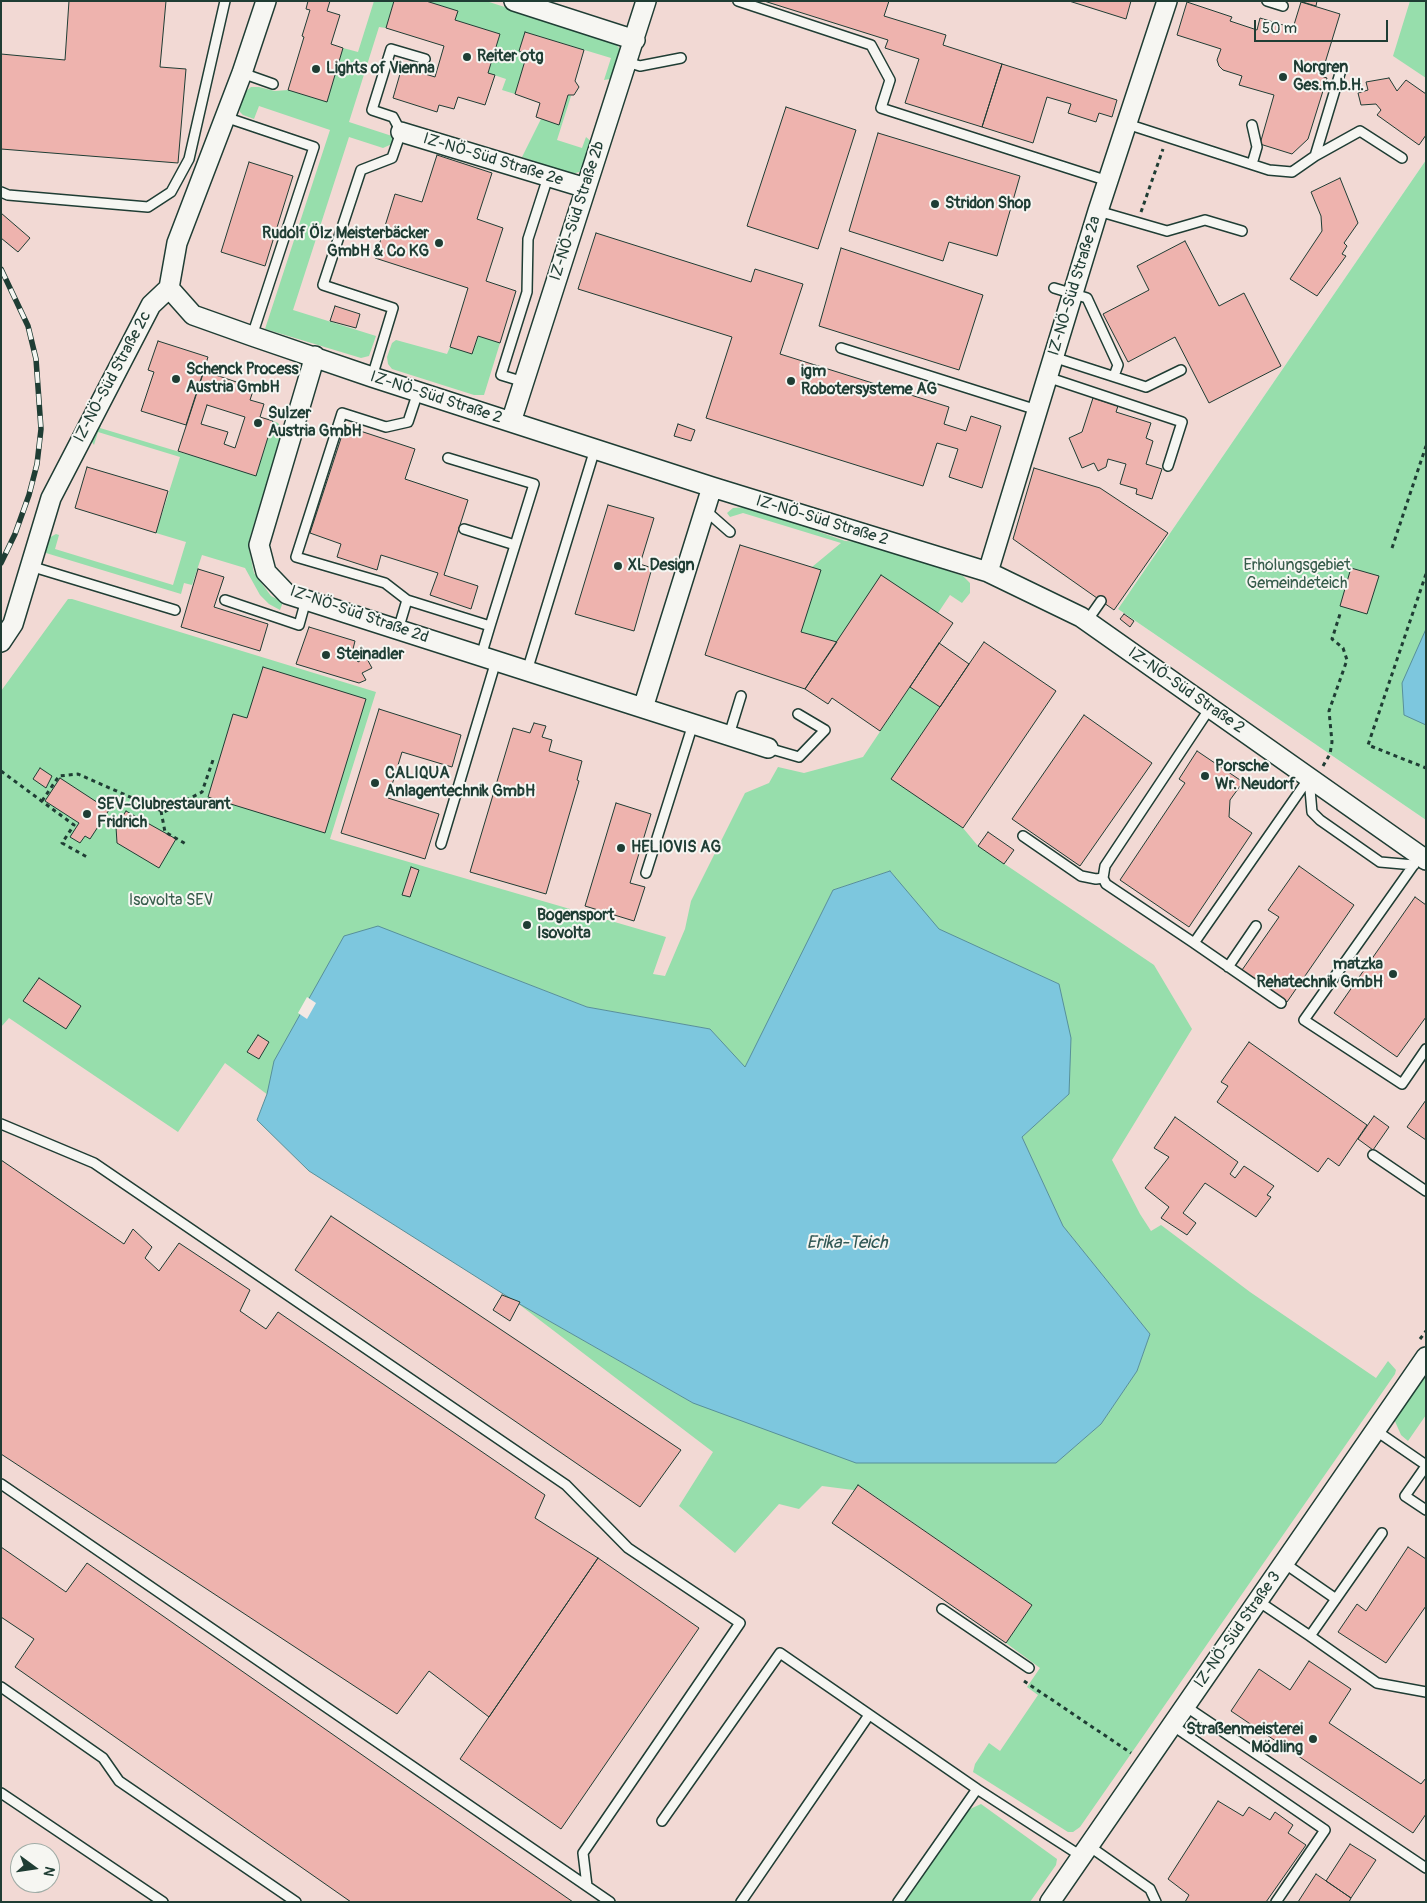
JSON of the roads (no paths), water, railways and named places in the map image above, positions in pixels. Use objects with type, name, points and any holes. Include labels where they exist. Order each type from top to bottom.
[{"type":"street","points":[[169,288],[177,243],[242,74],[266,1]]},
{"type":"street","points":[[514,1],[635,40]]},
{"type":"street","name":"IZ-NÖ-Süd Straße 2b","points":[[511,422],[646,1]]},
{"type":"street","name":"IZ-NÖ-Süd Straße 2a","points":[[988,572],[1098,211],[1167,1]]},
{"type":"street","name":"IZ-NÖ-Süd Straße 2e","points":[[401,132],[586,188]]},
{"type":"street","name":"IZ-NÖ-Süd Straße 2","points":[[169,288],[193,315],[252,336],[372,377],[712,487],[988,572],[1087,621],[1311,779],[1420,860]]},
{"type":"street","name":"IZ-NÖ-Süd Straße 2c","points":[[1,642],[13,624],[51,498],[151,305],[169,288]]},
{"type":"street","name":"IZ-NÖ-Süd Straße 2d","points":[[315,356],[259,544],[266,572],[287,594],[768,748]]},
{"type":"street","points":[[643,708],[712,487]]},
{"type":"street","name":"IZ-NÖ-Süd Straße 3","points":[[1050,1902],[1426,1357]]},
{"type":"lane","points":[[1,192],[8,195],[148,207],[171,192],[189,159],[225,1]]},
{"type":"lane","points":[[738,1],[872,45],[890,80],[881,108],[1108,181]]},
{"type":"lane","points":[[1267,1],[1283,6]]},
{"type":"lane","points":[[372,377],[394,308],[323,286],[361,170],[392,158],[401,132],[394,117],[372,110],[391,49],[425,59]]},
{"type":"lane","points":[[627,62],[640,66],[681,58]]},
{"type":"lane","points":[[1315,156],[1341,70]]},
{"type":"lane","points":[[242,74],[273,84]]},
{"type":"lane","points":[[225,117],[314,147],[252,336]]},
{"type":"lane","points":[[1128,124],[1269,170],[1292,172],[1315,156],[1360,132],[1402,158]]},
{"type":"lane","points":[[1252,125],[1257,147],[1252,164]]},
{"type":"lane","points":[[524,382],[501,375],[526,292],[528,239],[548,177]]},
{"type":"lane","points":[[1098,211],[1167,231],[1205,220],[1242,231]]},
{"type":"lane","points":[[1054,288],[1087,298],[1118,365],[1114,376]]},
{"type":"lane","points":[[841,348],[1037,410]]},
{"type":"lane","points":[[1054,357],[1146,387],[1182,370]]},
{"type":"lane","points":[[1047,377],[1182,422],[1168,466]]},
{"type":"lane","points":[[418,392],[408,422],[386,427],[342,413],[296,557],[385,584],[407,600],[490,626]]},
{"type":"lane","points":[[527,671],[595,449]]},
{"type":"lane","points":[[441,844],[488,659],[490,626],[534,484],[448,458]]},
{"type":"lane","points":[[705,510],[730,532]]},
{"type":"lane","points":[[464,529],[515,545]]},
{"type":"lane","points":[[30,566],[175,610]]},
{"type":"lane","points":[[225,600],[298,625],[306,600]]},
{"type":"lane","points":[[398,630],[407,600]]},
{"type":"lane","points":[[1087,621],[1101,601]]},
{"type":"lane","points":[[728,735],[742,696]]},
{"type":"lane","points":[[1210,708],[1105,866],[1103,878],[1106,884],[1281,1003]]},
{"type":"lane","points":[[768,748],[799,757],[824,730],[798,714]]},
{"type":"lane","points":[[646,873],[693,724]]},
{"type":"lane","points":[[1311,779],[1312,812],[1320,820],[1380,862],[1420,860]]},
{"type":"lane","points":[[1194,943],[1311,779]]},
{"type":"lane","points":[[1023,836],[1081,876],[1096,879],[1103,878]]},
{"type":"lane","points":[[1420,860],[1304,1020],[1402,1084],[1426,1049]]},
{"type":"lane","points":[[1228,967],[1256,926]]},
{"type":"lane","points":[[1,1124],[94,1163],[566,1485],[628,1548],[740,1623],[583,1853],[587,1886]]},
{"type":"lane","points":[[1373,1155],[1426,1191]]},
{"type":"lane","points":[[1375,1430],[1426,1465],[1405,1496],[1426,1510]]},
{"type":"lane","points":[[1,1484],[610,1902]]},
{"type":"lane","points":[[1310,1636],[1382,1533]]},
{"type":"lane","points":[[1284,1563],[1336,1599]]},
{"type":"lane","points":[[1258,1601],[1377,1683],[1426,1692]]},
{"type":"lane","points":[[942,1609],[1029,1668]]},
{"type":"lane","points":[[662,1821],[780,1653],[977,1789],[1150,1889],[1156,1902]]},
{"type":"lane","points":[[1,1687],[103,1758],[119,1781],[296,1902]]},
{"type":"lane","points":[[1185,1706],[1426,1868]]},
{"type":"lane","points":[[741,1902],[869,1715]]},
{"type":"lane","points":[[1172,1725],[1325,1830],[1276,1902]]},
{"type":"lane","points":[[898,1902],[977,1789]]},
{"type":"lane","points":[[1,1793],[163,1902]]},
{"type":"water","points":[[1426,629],[1426,725],[1404,715],[1402,683]]},
{"type":"water","name":"Erika-Teich","points":[[890,871],[939,929],[1059,984],[1071,1038],[1069,1094],[1022,1137],[1063,1226],[1150,1334],[1137,1371],[1101,1424],[1056,1463],[856,1463],[693,1403],[516,1302],[309,1171],[257,1120],[267,1094],[274,1061],[344,936],[378,926],[587,1007],[710,1029],[745,1067],[833,890]]},
{"type":"railway","points":[[1,269],[28,326],[36,359],[41,429],[37,464],[29,495],[15,534],[1,563]]},
{"type":"place","name":"Reiter otg","points":[[467,57]]},
{"type":"place","name":"Lights of Vienna","points":[[316,69]]},
{"type":"place","name":"Norgren Ges.m.b.H.","points":[[1283,77]]},
{"type":"place","name":"Stridon Shop","points":[[935,204]]},
{"type":"place","name":"Rudolf Ölz Meisterbäcker GmbH & Co KG","points":[[439,243]]},
{"type":"place","name":"Schenck Process Austria GmbH","points":[[176,379]]},
{"type":"place","name":"igm Robotersysteme AG","points":[[791,381]]},
{"type":"place","name":"Sulzer Austria GmbH","points":[[258,423]]},
{"type":"place","name":"XL Design","points":[[618,566]]},
{"type":"place","name":"Steinadler","points":[[326,655]]},
{"type":"place","name":"Porsche Wr. Neudorf","points":[[1205,776]]},
{"type":"place","name":"CALIQUA Anlagentechnik GmbH","points":[[375,783]]},
{"type":"place","name":"SEV-Clubrestaurant Fridrich","points":[[87,814]]},
{"type":"place","name":"HELIOVIS AG","points":[[621,848]]},
{"type":"place","name":"Bogensport Isovolta","points":[[527,925]]},
{"type":"place","name":"matzka Rehatechnik GmbH","points":[[1393,974]]},
{"type":"place","name":"Straßenmeisterei Mödling","points":[[1313,1739]]},
{"type":"park label","name":"Erholungsgebiet Gemeindeteich","points":[[1297,575]]},
{"type":"park label","name":"Isovolta SEV","points":[[171,901]]}]
